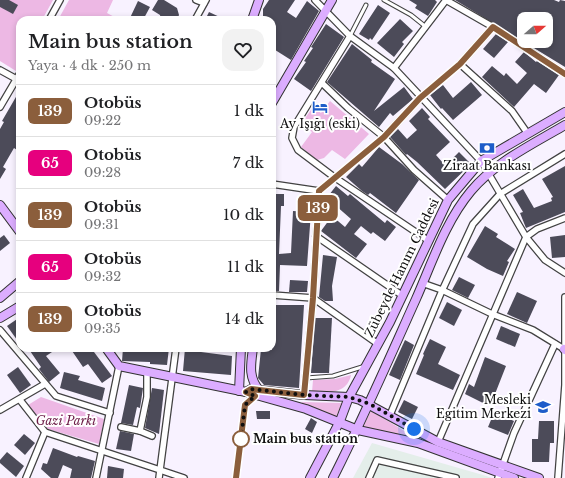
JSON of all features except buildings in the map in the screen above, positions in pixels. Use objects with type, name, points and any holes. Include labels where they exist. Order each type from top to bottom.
[{"type":"street","points":[[51,16],[60,0]]},
{"type":"street","points":[[196,0],[205,2],[197,16]]},
{"type":"street","points":[[253,16],[259,0]]},
{"type":"street","points":[[315,0],[350,36],[394,68],[420,98],[481,162],[526,237],[544,260],[565,273]]},
{"type":"street","points":[[276,89],[332,0]]},
{"type":"street","points":[[394,68],[446,0],[493,27],[565,74]]},
{"type":"street","points":[[304,395],[313,298],[319,191],[384,137],[420,98],[460,64],[493,27]]},
{"type":"street","points":[[350,36],[322,84],[294,127],[292,138],[298,150],[334,177],[429,241]]},
{"type":"street","points":[[460,64],[512,111],[528,134]]},
{"type":"street","points":[[0,70],[16,79]]},
{"type":"street","points":[[0,107],[16,83]]},
{"type":"street","points":[[322,84],[348,108],[384,137],[414,170],[448,200]]},
{"type":"street","name":"Zübeyde Hanım Caddesi","points":[[310,478],[340,421],[349,397],[403,296],[448,200],[481,162],[565,112]]},
{"type":"street","name":"Zübeyde Hanım Caddesi","points":[[333,478],[358,430],[422,284],[457,210],[471,191],[488,174],[565,125]]},
{"type":"street","points":[[390,415],[442,290],[474,224],[500,194],[565,154]]},
{"type":"street","points":[[276,185],[319,191]]},
{"type":"street","points":[[0,205],[16,224]]},
{"type":"street","points":[[438,442],[526,237],[537,229],[565,218]]},
{"type":"street","points":[[316,236],[403,296]]},
{"type":"street","points":[[0,298],[16,284]]},
{"type":"street","points":[[422,284],[442,290],[492,314],[533,330],[564,349]]},
{"type":"street","points":[[276,295],[313,298],[378,344]]},
{"type":"street","points":[[558,478],[565,368],[565,298]]},
{"type":"street","points":[[0,318],[16,308]]},
{"type":"street","points":[[0,330],[16,349]]},
{"type":"street","points":[[500,474],[514,433],[555,344]]},
{"type":"street","points":[[18,352],[56,396],[110,413]]},
{"type":"street","points":[[109,352],[119,366],[243,391],[251,389],[272,399],[340,421],[358,430],[418,443],[514,478]]},
{"type":"street","points":[[159,478],[176,352]]},
{"type":"street","points":[[241,352],[243,391]]},
{"type":"street","points":[[252,352],[250,372],[257,393]]},
{"type":"street","points":[[96,478],[119,366]]},
{"type":"street","points":[[140,431],[146,397],[147,372]]},
{"type":"street","points":[[0,410],[20,400],[45,384]]},
{"type":"street","points":[[257,393],[349,397],[370,404],[438,442],[500,474],[539,478]]},
{"type":"street","points":[[20,400],[45,432],[184,478]]},
{"type":"street","points":[[121,427],[140,431],[152,436]]},
{"type":"street","points":[[26,478],[45,432]]},
{"type":"street","points":[[369,478],[377,460],[439,476],[456,478]]},
{"type":"lane","points":[[384,0],[411,15],[426,27]]},
{"type":"lane","points":[[350,36],[366,5]]},
{"type":"lane","points":[[306,378],[333,376],[366,366]]},
{"type":"lane","points":[[236,478],[245,405],[257,393]]},
{"type":"shaded area","points":[[372,443],[483,475],[492,478],[353,478]]},
{"type":"green space","points":[[0,0],[53,0],[44,16],[16,16],[16,71],[0,61]]},
{"type":"green space","points":[[69,0],[113,0],[107,13],[113,16],[60,16]]},
{"type":"green space","points":[[330,101],[369,134],[345,159],[332,150],[324,158],[317,160],[301,147],[312,132],[301,124],[313,107],[321,113]]},
{"type":"green space","points":[[351,375],[349,381],[341,389],[330,392],[312,392],[313,380],[335,379]]},
{"type":"green space","name":"Gazi Parkı","points":[[41,397],[104,419],[99,444],[48,429],[28,405]]},
{"type":"green space","points":[[302,402],[342,403],[336,417],[301,404]]},
{"type":"green space","points":[[371,411],[413,436],[412,439],[363,427]]},
{"type":"bus line","name":"139","points":[[236,478],[245,405],[255,396],[246,392],[251,389],[304,395],[313,298],[319,191],[384,137],[420,98],[460,64],[493,27],[565,74]]},
{"type":"place","name":"Ay Işığı (eski)","points":[[320,107]]},
{"type":"place","name":"Ziraat Bankası","points":[[487,148]]},
{"type":"place","name":"Mesleki Egitim Merkezi","points":[[543,407]]},
{"type":"place","name":"Main bus station","points":[[241,439]]},
{"type":"route","points":[[241,439],[245,405],[255,396],[246,392],[251,389],[304,395],[349,397],[370,404],[414,429]]}]
